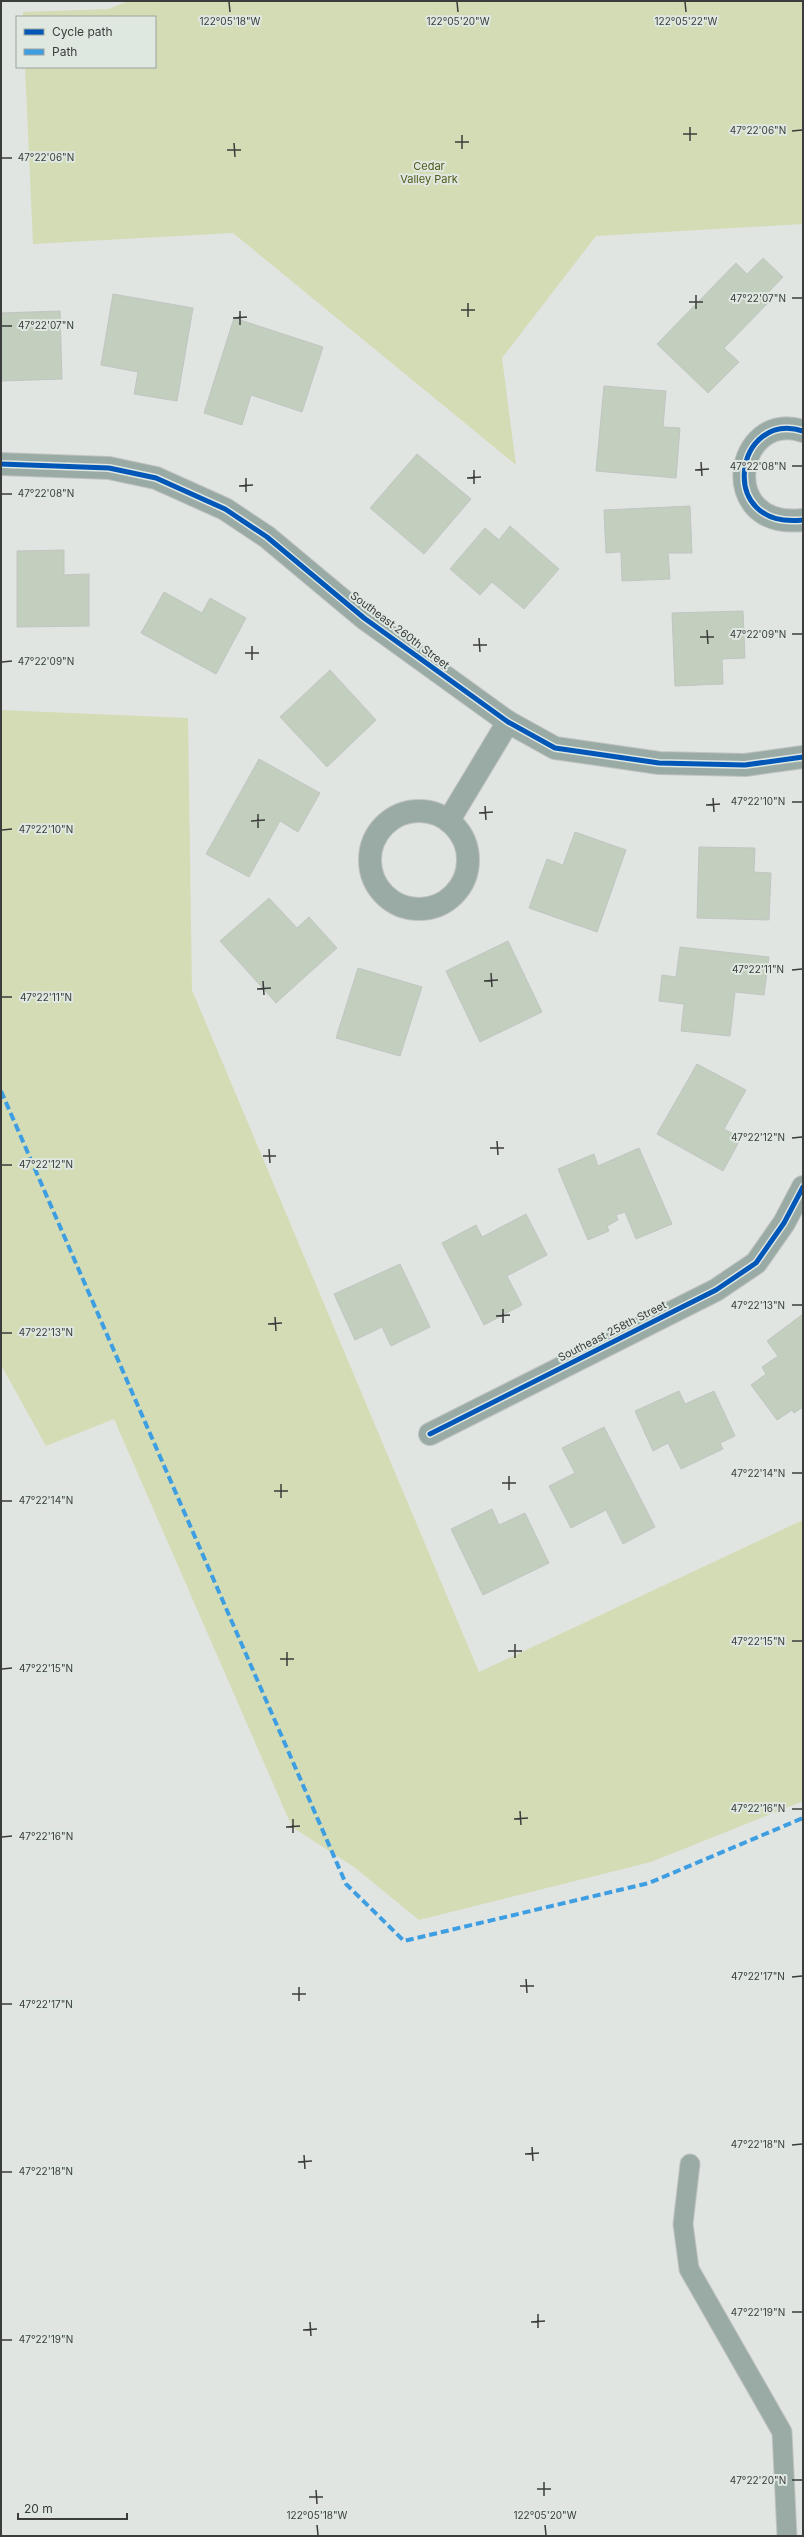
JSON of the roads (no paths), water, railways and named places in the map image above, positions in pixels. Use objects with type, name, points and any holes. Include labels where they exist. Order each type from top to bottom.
[{"type":"street","points":[[803,431],[780,429],[766,435],[754,445],[746,458],[743,472],[744,487],[751,501],[761,512],[775,519],[789,521],[803,520]]},
{"type":"street","name":"Southeast 260th Street","points":[[1,464],[109,468],[156,478],[225,509],[267,537],[364,618],[508,722],[555,748],[659,763],[745,765],[803,757]]},
{"type":"street","points":[[448,820],[508,722]]},
{"type":"street","points":[[417,811],[434,813],[448,820],[460,832],[467,846],[469,862],[466,878],[458,892],[446,902],[431,909],[415,909],[399,906],[386,896],[376,883],[370,868],[371,852],[376,836],[387,823],[401,815],[417,811]]},
{"type":"street","name":"Southeast 258th Street","points":[[430,1434],[716,1290],[756,1263],[784,1223],[803,1187]]},
{"type":"lane","points":[[690,2164],[683,2224],[689,2269],[782,2432],[787,2536]]},
{"type":"park label","name":"Cedar Valley Park","points":[[429,172]]}]
